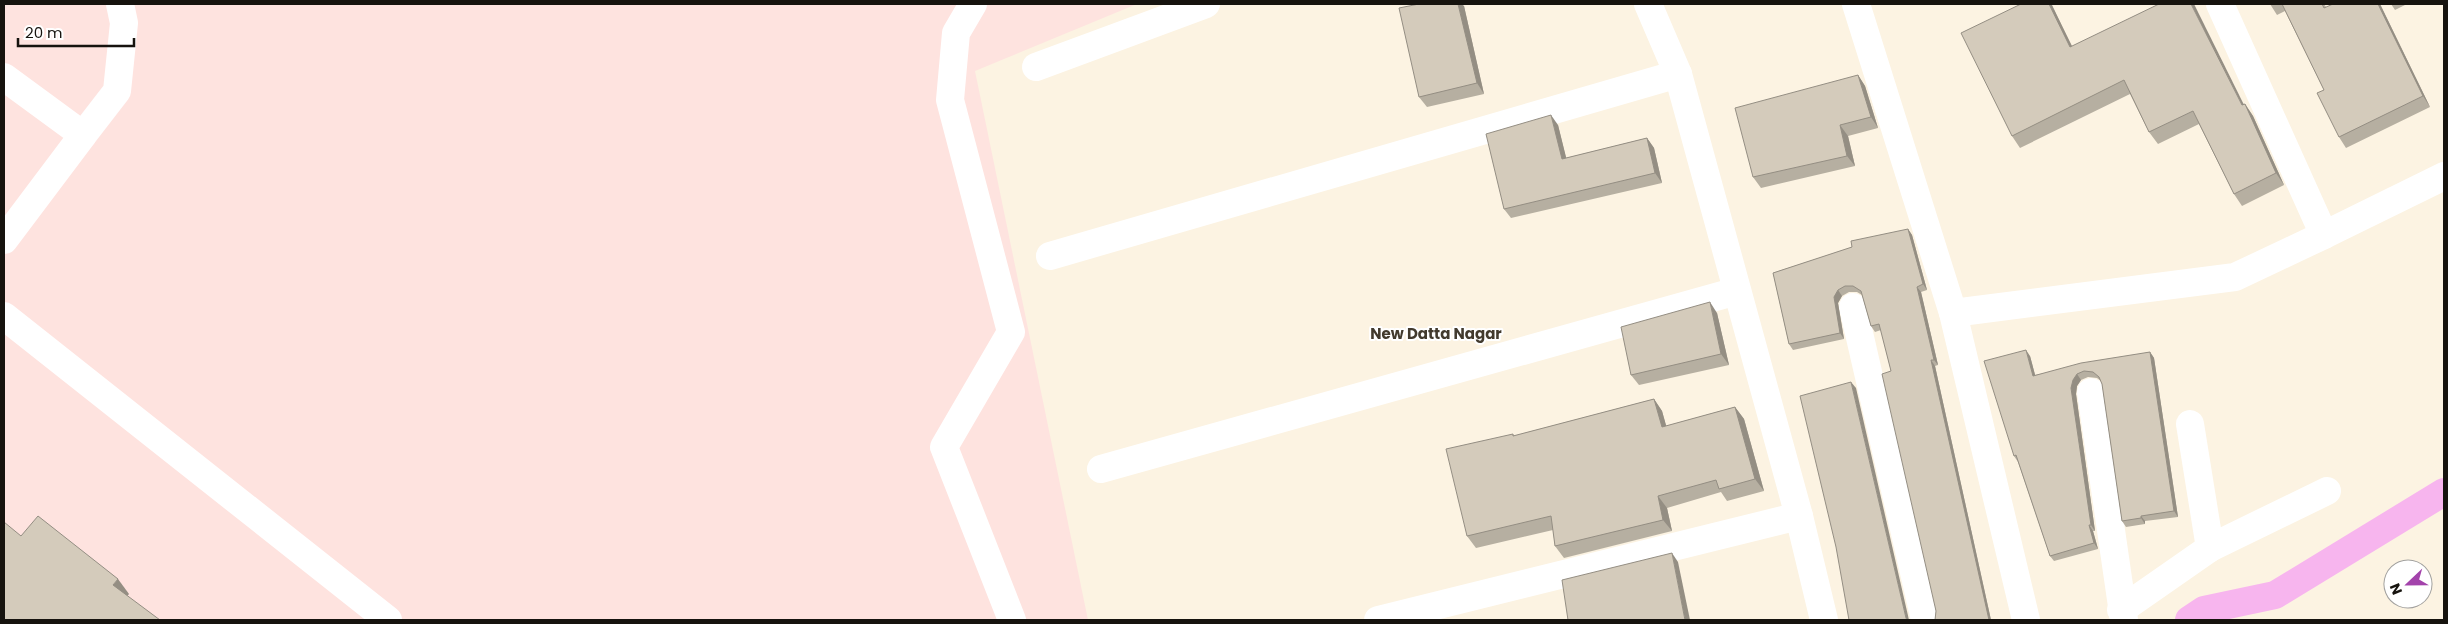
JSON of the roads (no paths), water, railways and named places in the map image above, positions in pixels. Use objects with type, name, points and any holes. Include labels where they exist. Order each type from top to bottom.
[{"type":"main road","points":[[2189,620],[2204,610],[2275,595],[2444,492]]},
{"type":"main road","points":[[2255,620],[2275,595]]},
{"type":"street","points":[[4,240],[118,91],[124,23],[120,4]]},
{"type":"street","points":[[973,4],[956,33],[950,100],[1011,332],[944,447],[1012,620]]},
{"type":"street","points":[[1036,67],[1206,4]]},
{"type":"street","points":[[1648,4],[1678,74],[1799,516],[1824,620]]},
{"type":"street","points":[[1856,4],[1953,313],[2026,620]]},
{"type":"street","points":[[2220,4],[2324,236]]},
{"type":"street","points":[[1050,256],[1678,74]]},
{"type":"street","points":[[4,77],[83,135]]},
{"type":"street","points":[[1953,313],[2235,277],[2324,236],[2444,176]]},
{"type":"street","points":[[1101,469],[1737,291]]},
{"type":"street","points":[[1853,307],[1925,620]]},
{"type":"street","points":[[4,316],[388,620]]},
{"type":"street","points":[[2091,392],[2122,615],[2210,548],[2327,490]]},
{"type":"street","points":[[2190,424],[2210,548]]},
{"type":"street","points":[[1378,620],[1799,516]]},
{"type":"district","name":"New Datta Nagar","points":[[1436,334]]}]
